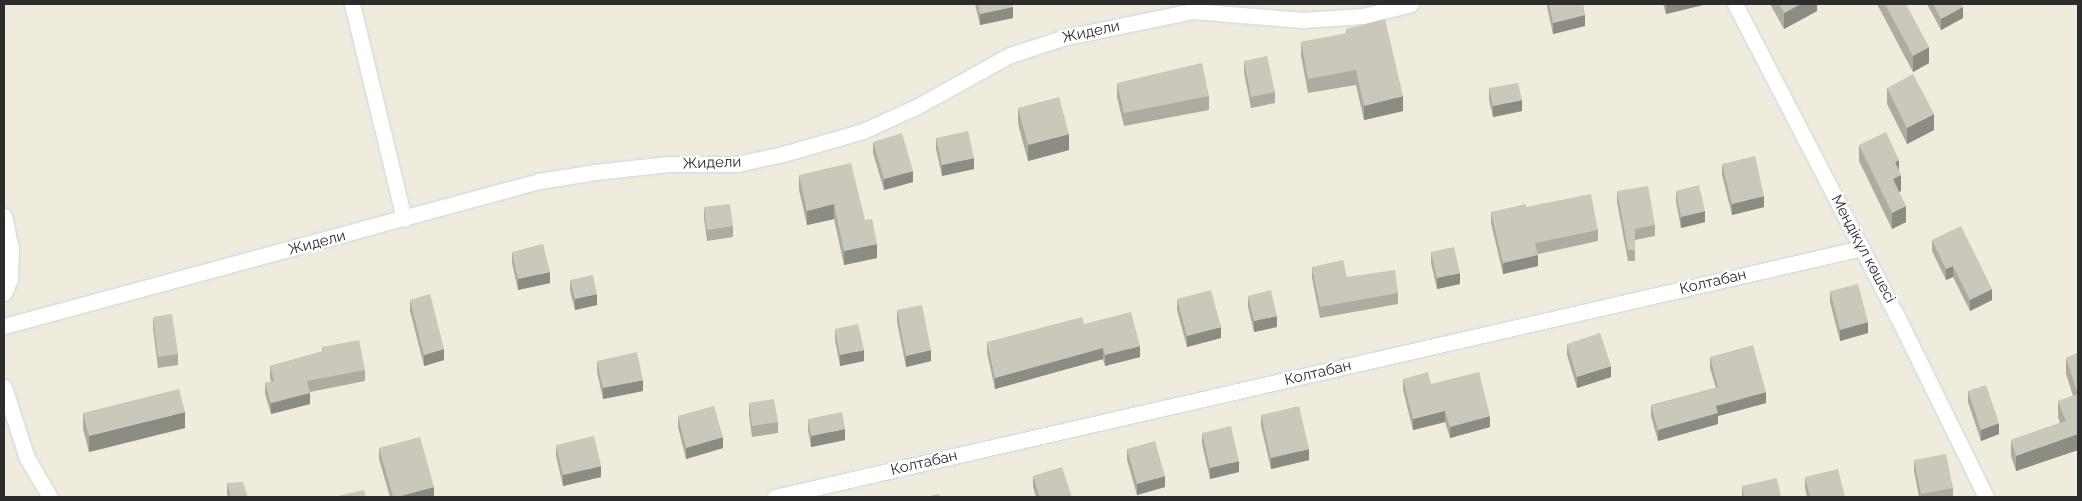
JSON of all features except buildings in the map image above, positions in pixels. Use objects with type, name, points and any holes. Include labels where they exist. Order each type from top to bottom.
[{"type":"street","points":[[352,4],[404,219]]},
{"type":"street","name":"Жидели","points":[[4,326],[539,181],[595,172],[669,164],[737,164],[783,154],[864,131],[916,107],[1010,54],[1066,37],[1193,11],[1303,20],[1363,16],[1411,4]]},
{"type":"street","name":"Меңдіқұл көшесі","points":[[1735,4],[1862,248],[1986,497]]},
{"type":"street","points":[[4,216],[11,248],[10,279],[4,293]]},
{"type":"street","name":"Колтабан","points":[[775,497],[1862,248]]},
{"type":"street","points":[[4,387],[27,458],[50,497]]}]
